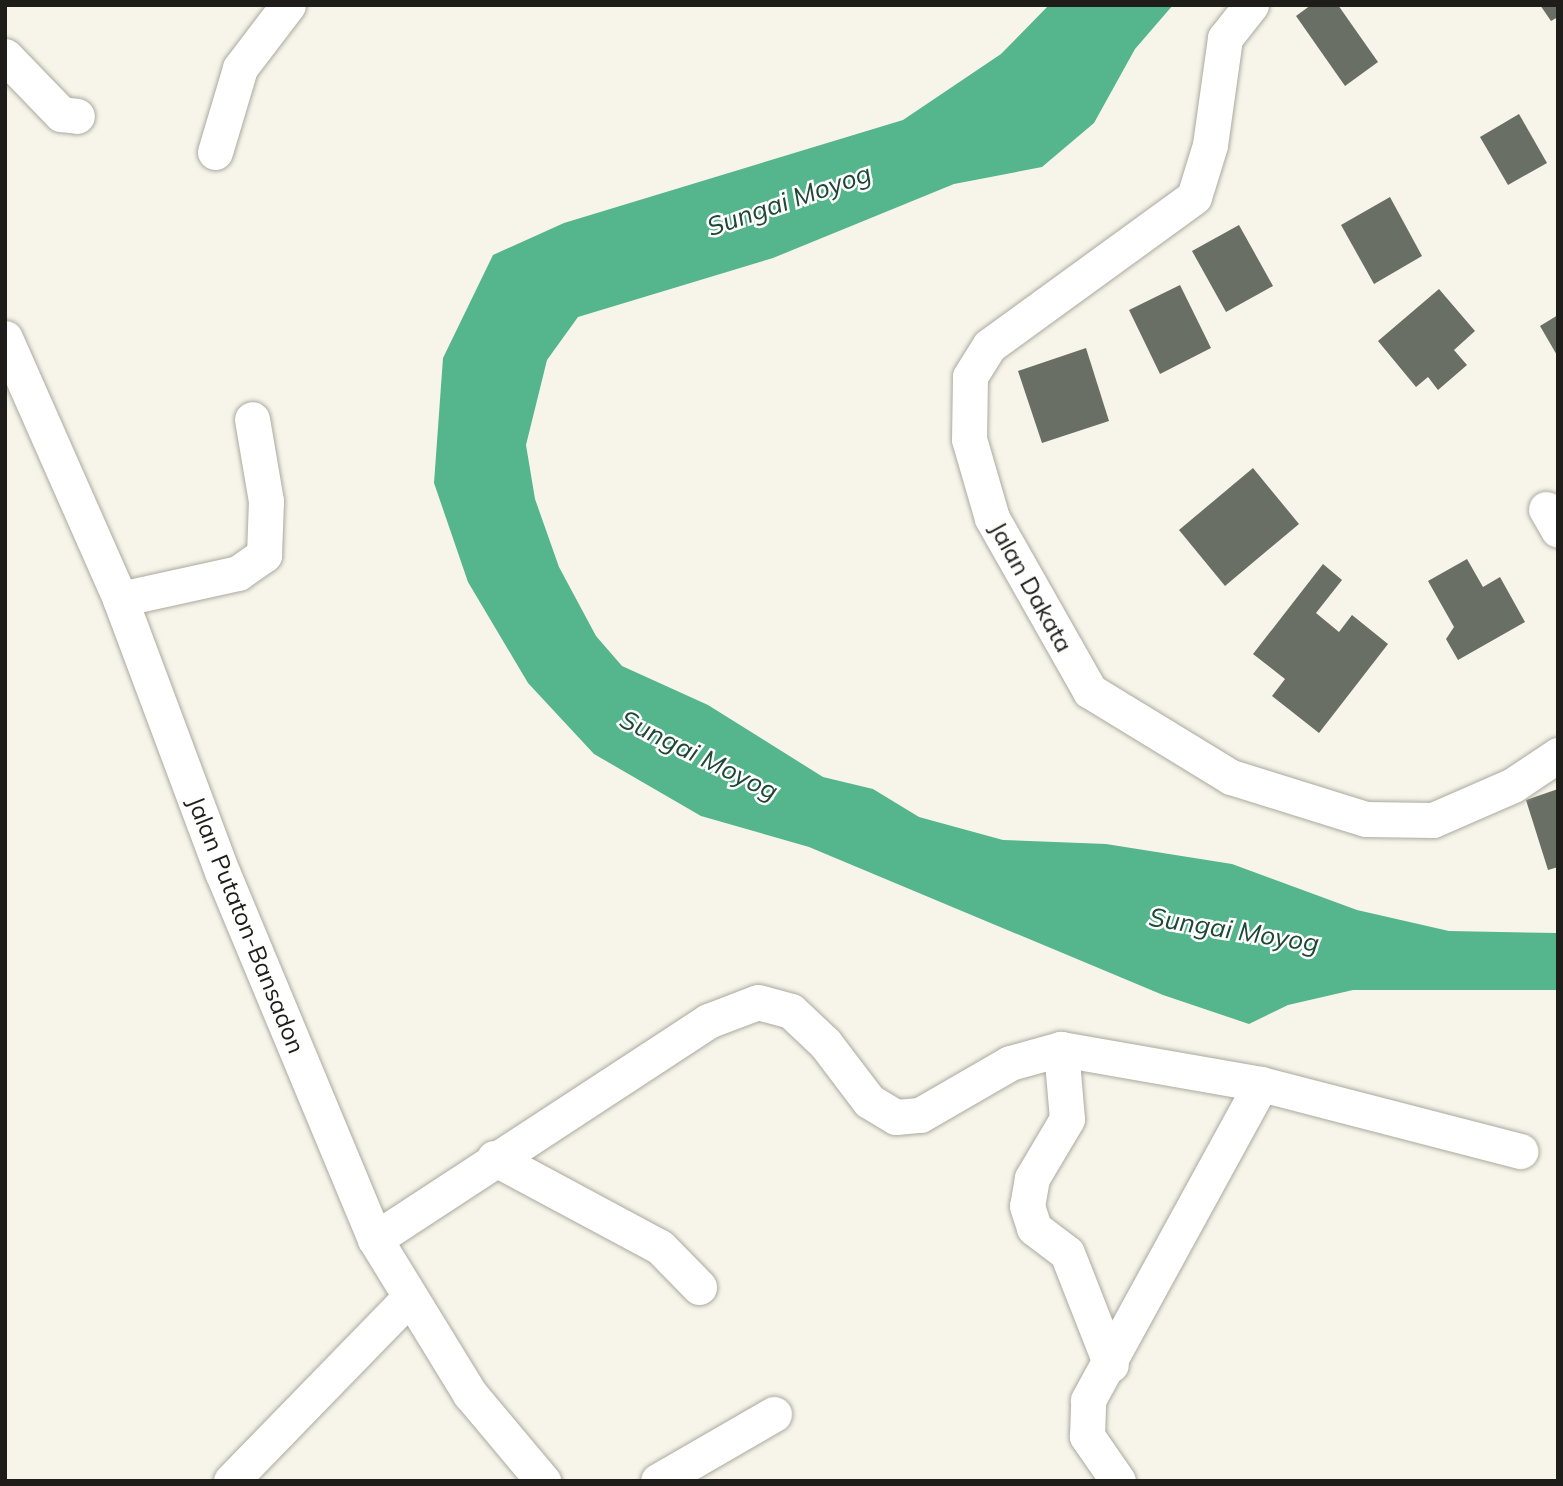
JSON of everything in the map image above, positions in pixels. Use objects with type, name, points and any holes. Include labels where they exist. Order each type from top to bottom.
[{"type":"street","points":[[215,152],[240,68],[288,5]]},
{"type":"street","name":"Jalan Dakata","points":[[1251,5],[1225,38],[1210,145],[1194,197],[989,346],[970,377],[969,439],[992,518],[1090,691],[1231,777],[1366,819],[1433,821],[1513,785],[1558,755]]},
{"type":"street","points":[[5,56],[61,114],[77,116]]},
{"type":"street","name":"Jalan Putaton-Bansadon","points":[[9,358],[120,599],[223,874],[375,1239],[470,1394],[543,1481]]},
{"type":"street","points":[[120,599],[238,573],[264,555],[266,501],[252,419]]},
{"type":"street","points":[[375,1239],[494,1158],[708,1021],[758,1002],[791,1012],[825,1043],[869,1101],[896,1117],[920,1115],[1010,1063],[1061,1049],[1261,1084],[1521,1150]]},
{"type":"street","points":[[1061,1049],[1067,1119],[1032,1178],[1027,1206],[1034,1228],[1067,1253],[1111,1365]]},
{"type":"street","points":[[1118,1481],[1087,1436],[1088,1400],[1111,1365],[1261,1084]]},
{"type":"street","points":[[494,1158],[660,1247],[699,1287]]},
{"type":"street","points":[[231,1481],[409,1298]]},
{"type":"street","points":[[658,1481],[774,1414]]},
{"type":"water","name":"Sungai Moyog","points":[[1049,5],[1173,5],[1135,49],[1094,123],[1042,167],[954,184],[773,258],[578,317],[547,360],[526,445],[535,499],[559,567],[596,636],[622,666],[708,705],[823,777],[873,789],[919,817],[1003,840],[1106,844],[1232,864],[1357,910],[1449,931],[1558,933],[1558,990],[1353,990],[1288,1005],[1249,1024],[1163,995],[809,847],[701,816],[594,754],[528,683],[468,582],[434,483],[443,358],[493,255],[564,223],[903,120],[1001,54]]},
{"type":"building","points":[[1311,5],[1338,5],[1378,62],[1345,86],[1296,16]]},
{"type":"building","points":[[1540,5],[1558,5],[1558,17],[1551,21]]},
{"type":"building","points":[[1519,114],[1547,163],[1508,185],[1480,137]]},
{"type":"building","points":[[1390,197],[1422,256],[1374,284],[1341,225]]},
{"type":"building","points":[[1239,225],[1273,286],[1226,312],[1192,251]]},
{"type":"building","points":[[1180,285],[1211,348],[1160,374],[1129,310]]},
{"type":"building","points":[[1439,289],[1475,331],[1454,350],[1467,365],[1438,390],[1428,377],[1416,387],[1378,341]]},
{"type":"building","points":[[1558,315],[1558,357],[1540,326]]},
{"type":"building","points":[[1086,348],[1109,421],[1042,443],[1018,371]]},
{"type":"building","points":[[1253,468],[1299,524],[1225,586],[1179,530]]},
{"type":"building","points":[[1467,559],[1483,587],[1500,577],[1525,622],[1458,660],[1446,639],[1454,627],[1428,581]]},
{"type":"building","points":[[1323,564],[1342,580],[1316,613],[1339,632],[1352,615],[1388,644],[1319,733],[1272,696],[1285,679],[1253,654]]},
{"type":"building","points":[[1558,789],[1558,867],[1548,870],[1526,800]]}]
